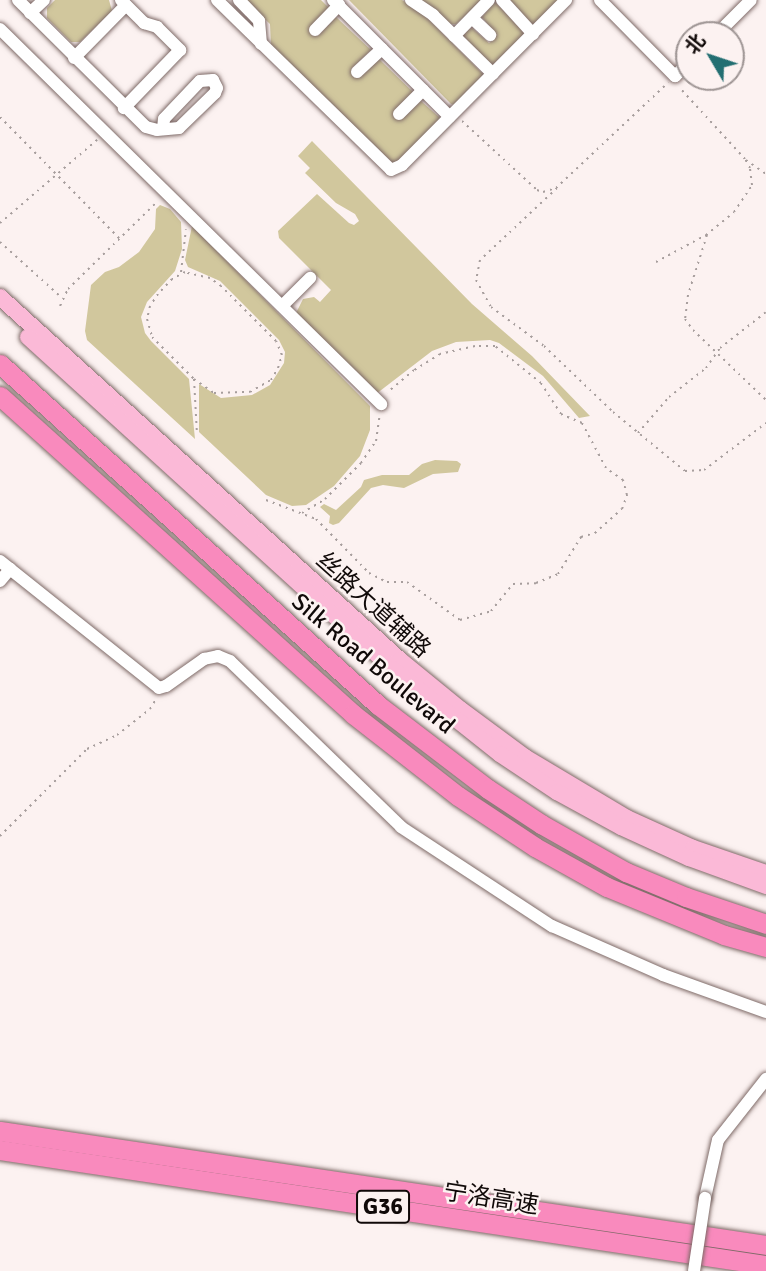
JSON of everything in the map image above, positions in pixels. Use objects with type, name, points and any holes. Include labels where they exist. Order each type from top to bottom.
[{"type":"highway","name":"Silk Road Boulevard","points":[[0,364],[359,688],[488,789],[541,824],[626,872],[685,897],[766,924]]},
{"type":"highway","name":"Silk Road Boulevard","points":[[0,396],[353,713],[458,796],[535,847],[607,887],[724,935],[766,947]]},
{"type":"highway","name":"宁洛高速","points":[[0,1131],[766,1245]]},
{"type":"highway","name":"宁洛高速","points":[[0,1150],[766,1265]]},
{"type":"main road","name":"丝路大道辅路","points":[[0,297],[406,666],[470,716],[534,763],[628,818],[693,848],[766,873]]},
{"type":"main road","name":"丝路大道辅路","points":[[0,311],[393,669],[500,754],[557,792],[621,827],[697,862],[766,886]]},
{"type":"street","points":[[18,0],[146,127],[163,129],[179,128],[212,96],[217,88],[214,80],[200,81],[164,118],[163,129]]},
{"type":"street","points":[[30,13],[44,0]]},
{"type":"street","points":[[217,0],[388,169],[402,165],[566,0]]},
{"type":"street","points":[[239,0],[259,21],[261,44]]},
{"type":"street","points":[[411,0],[433,15],[493,74]]},
{"type":"street","points":[[454,36],[489,0]]},
{"type":"street","points":[[502,0],[533,34]]},
{"type":"street","points":[[600,0],[675,75]]},
{"type":"street","points":[[730,21],[751,0]]},
{"type":"street","points":[[74,58],[124,2],[144,23],[157,27],[180,50],[124,108]]},
{"type":"street","points":[[315,30],[336,3],[423,90],[452,115]]},
{"type":"street","points":[[472,18],[490,35]]},
{"type":"street","points":[[0,29],[381,404]]},
{"type":"street","points":[[357,72],[382,49]]},
{"type":"street","points":[[399,114],[423,90]]},
{"type":"street","points":[[282,306],[310,278]]},
{"type":"street","points":[[0,581],[5,565],[159,688],[166,686],[204,659],[218,656],[226,659],[401,827],[453,863],[543,920],[595,947],[766,1012]]},
{"type":"street","points":[[694,1271],[705,1198],[718,1140],[766,1079]]},
{"type":"path","points":[[675,77],[559,185],[536,211],[480,260],[477,280],[491,307],[544,346],[677,467],[691,473],[704,470],[766,423]]},
{"type":"path","points":[[683,91],[745,159],[766,174]]},
{"type":"path","points":[[452,115],[537,190],[548,191],[559,185]]},
{"type":"path","points":[[0,117],[119,238]]},
{"type":"path","points":[[0,223],[106,133]]},
{"type":"path","points":[[656,261],[708,234],[734,212],[748,194],[753,178],[745,159]]},
{"type":"path","points":[[60,306],[68,289],[167,192]]},
{"type":"path","points":[[181,274],[188,214]]},
{"type":"path","points":[[708,234],[684,310],[685,319],[693,330],[766,400]]},
{"type":"path","points":[[0,242],[63,298]]},
{"type":"path","points":[[190,272],[210,278],[220,286],[276,341],[282,355],[271,380],[250,392],[214,393],[194,379],[152,337],[147,319],[150,306],[158,294],[181,274],[190,272]]},
{"type":"path","points":[[638,433],[669,397],[706,369],[716,352],[766,312]]},
{"type":"path","points":[[266,500],[316,519],[369,573],[387,582],[407,582],[460,620],[491,611],[513,584],[536,583],[558,573],[581,537],[595,533],[622,509],[627,495],[623,480],[606,468],[582,424],[561,414],[541,383],[495,346],[475,346],[440,354],[414,370],[387,393],[381,404],[378,433],[369,452],[324,499],[302,513]]},
{"type":"path","points":[[194,379],[197,434]]},
{"type":"path","points":[[0,836],[87,749],[117,736],[150,709],[159,688]]},
{"type":"shaded area","points":[[55,0],[109,0],[112,11],[80,42],[71,42],[47,18],[47,8]]},
{"type":"shaded area","points":[[245,0],[321,0],[329,8],[310,29],[318,36],[336,17],[371,50],[351,69],[359,77],[379,59],[414,93],[394,113],[402,119],[421,101],[439,117],[438,124],[399,163],[389,163],[271,46],[270,24]]},
{"type":"shaded area","points":[[349,0],[402,0],[418,9],[485,76],[455,105],[451,104]]},
{"type":"shaded area","points":[[417,0],[483,0],[456,24],[450,24]]},
{"type":"shaded area","points":[[506,0],[561,0],[534,27]]},
{"type":"shaded area","points":[[495,2],[526,34],[492,67],[464,40],[462,33],[472,28],[489,43],[492,41],[497,35],[482,17]]},
{"type":"shaded area","points":[[312,141],[472,304],[532,356],[590,416],[579,418],[543,376],[499,343],[490,340],[456,342],[432,351],[376,394],[296,313],[303,299],[314,297],[320,302],[331,290],[279,238],[278,231],[317,194],[349,223],[354,225],[359,221],[355,214],[336,203],[305,173],[310,168],[298,156]]},
{"type":"shaded area","points":[[160,205],[170,209],[181,222],[182,249],[175,271],[147,302],[141,317],[145,333],[151,341],[189,379],[195,439],[87,340],[85,331],[91,285],[105,272],[119,267],[139,252],[155,229],[156,209]]},
{"type":"shaded area","points":[[192,226],[370,406],[370,430],[360,456],[334,486],[306,505],[292,506],[266,495],[199,432],[199,384],[221,398],[252,395],[270,385],[284,363],[285,352],[279,340],[220,281],[188,267],[185,260]]},
{"type":"shaded area","points":[[435,460],[457,461],[461,464],[458,472],[433,474],[404,488],[383,485],[371,488],[339,523],[333,525],[329,523],[330,516],[320,507],[324,504],[336,510],[361,487],[364,480],[382,475],[409,475],[422,464]]}]
